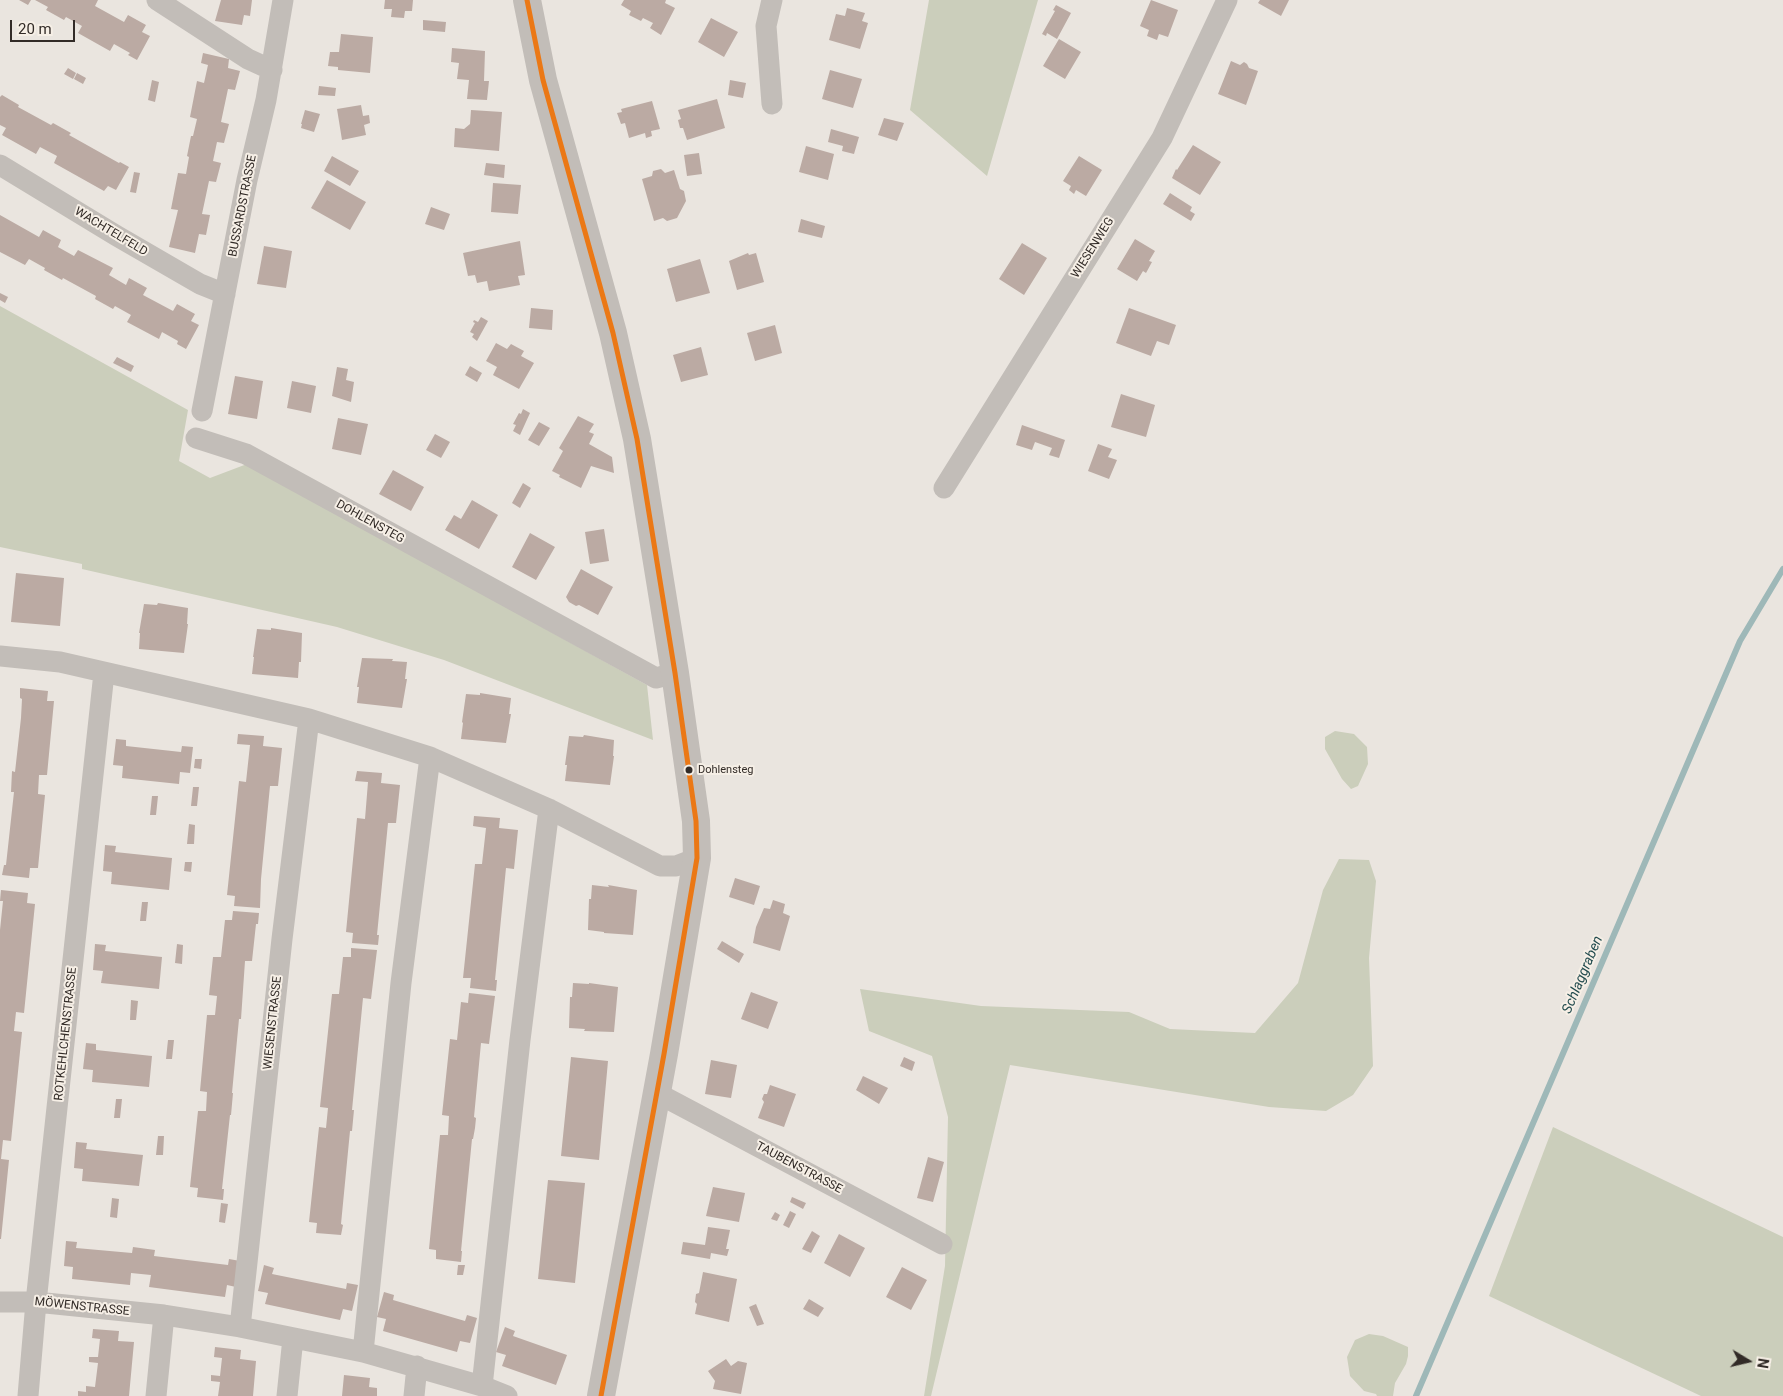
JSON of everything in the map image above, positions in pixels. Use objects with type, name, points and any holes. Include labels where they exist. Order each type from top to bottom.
[{"type":"street","points":[[158,0],[248,59],[272,70]]},
{"type":"street","name":"BUSSARDSTRASSE","points":[[202,411],[247,180],[272,70],[283,0]]},
{"type":"street","points":[[527,0],[543,80],[613,333],[637,439],[675,673],[696,821],[697,858],[657,1093],[600,1396]]},
{"type":"street","points":[[772,0],[766,26],[772,104]]},
{"type":"street","name":"WIESENWEG","points":[[944,488],[1162,138],[1227,0]]},
{"type":"street","name":"WACHTELFELD","points":[[0,165],[133,246],[200,284],[225,294]]},
{"type":"street","name":"DOHLENSTEG","points":[[196,438],[246,454],[656,678],[675,673]]},
{"type":"street","points":[[0,656],[60,662],[310,719],[430,757],[549,809],[660,866],[676,866],[697,858]]},
{"type":"street","name":"ROTKEHLCHENSTRASSE","points":[[28,1396],[36,1302],[104,673]]},
{"type":"street","name":"WIESENSTRASSE","points":[[240,1327],[282,939],[310,719]]},
{"type":"street","points":[[363,1352],[402,975],[430,757]]},
{"type":"street","points":[[482,1386],[520,1040],[549,809]]},
{"type":"street","name":"TAUBENSTRASSE","points":[[657,1093],[942,1244]]},
{"type":"street","name":"MÖWENSTRASSE","points":[[0,1302],[36,1302],[164,1316],[240,1327],[363,1352],[418,1366],[507,1396]]},
{"type":"street","points":[[156,1396],[164,1316]]},
{"type":"street","points":[[286,1396],[293,1338]]},
{"type":"street","points":[[414,1396],[418,1366]]},
{"type":"green space","points":[[929,0],[1038,0],[987,176],[910,110]]},
{"type":"green space","points":[[0,306],[188,410],[179,461],[210,478],[247,464],[647,685],[653,740],[444,660],[337,627],[82,569],[82,564],[0,547]]},
{"type":"green space","points":[[1335,731],[1354,734],[1367,747],[1368,764],[1358,786],[1351,789],[1342,779],[1325,749],[1325,737]]},
{"type":"green space","points":[[1339,859],[1369,860],[1376,881],[1369,958],[1373,1066],[1353,1095],[1326,1111],[1269,1107],[1010,1065],[931,1396],[924,1396],[945,1266],[948,1117],[932,1056],[869,1031],[860,989],[981,1006],[1129,1012],[1170,1029],[1255,1033],[1298,983],[1323,890]]},
{"type":"green space","points":[[1553,1127],[1783,1237],[1783,1396],[1701,1396],[1489,1296]]},
{"type":"green space","points":[[1369,1334],[1383,1336],[1408,1347],[1406,1364],[1395,1383],[1393,1396],[1377,1396],[1376,1394],[1364,1391],[1350,1376],[1347,1357],[1355,1340]]},
{"type":"building","points":[[19,0],[31,0],[28,5]]},
{"type":"building","points":[[35,0],[98,0],[95,6],[124,22],[128,15],[146,25],[142,32],[150,36],[137,60],[128,55],[130,53],[114,44],[110,51],[78,33],[82,26],[66,17],[64,20],[46,10],[48,7]]},
{"type":"building","points":[[221,0],[252,0],[250,16],[244,15],[242,25],[215,21]]},
{"type":"building","points":[[385,0],[413,0],[412,11],[405,11],[404,18],[391,17],[392,9],[384,9]]},
{"type":"building","points":[[624,0],[666,0],[665,3],[675,8],[661,35],[650,28],[653,23],[643,18],[641,21],[629,15],[631,11],[621,5]]},
{"type":"building","points":[[1151,0],[1178,10],[1168,37],[1159,34],[1157,40],[1147,36],[1149,30],[1140,26]]},
{"type":"building","points":[[1260,0],[1289,0],[1281,16],[1258,3]]},
{"type":"building","points":[[1056,5],[1071,13],[1057,39],[1047,33],[1046,36],[1042,34],[1055,11],[1053,10]]},
{"type":"building","points":[[847,8],[865,13],[862,21],[868,23],[860,49],[829,40],[836,14],[845,16]]},
{"type":"building","points":[[711,18],[738,32],[724,57],[698,42]]},
{"type":"building","points":[[423,20],[446,22],[445,32],[423,30]]},
{"type":"building","points":[[341,34],[373,37],[370,73],[338,70],[338,67],[328,66],[330,52],[339,52]]},
{"type":"building","points":[[1059,39],[1081,52],[1065,79],[1043,66]]},
{"type":"building","points":[[452,48],[485,51],[484,81],[489,81],[487,100],[467,99],[469,80],[457,79],[459,63],[451,62]]},
{"type":"building","points":[[203,53],[229,59],[228,68],[240,71],[235,90],[228,89],[221,122],[229,124],[224,143],[217,142],[213,161],[221,163],[216,182],[209,181],[202,214],[210,215],[206,235],[199,234],[195,253],[169,247],[178,210],[171,209],[178,173],[186,174],[191,136],[193,136],[197,119],[190,117],[197,81],[204,83],[208,65],[201,63]]},
{"type":"building","points":[[1231,61],[1240,65],[1244,62],[1249,68],[1258,71],[1246,105],[1218,94]]},
{"type":"building","points":[[68,68],[76,73],[73,79],[64,74]]},
{"type":"building","points":[[830,70],[862,79],[853,108],[822,99]]},
{"type":"building","points":[[77,73],[86,78],[83,84],[74,79]]},
{"type":"building","points":[[152,80],[159,82],[155,102],[148,100]]},
{"type":"building","points":[[730,80],[746,83],[743,98],[728,95]]},
{"type":"building","points":[[319,86],[336,88],[335,96],[318,95]]},
{"type":"building","points":[[2,95],[19,105],[18,107],[51,125],[53,123],[71,133],[69,135],[129,167],[116,190],[108,186],[104,191],[54,163],[57,156],[40,147],[36,154],[2,135],[6,128],[0,125],[0,97]]},
{"type":"building","points":[[717,99],[725,128],[687,140],[683,128],[680,128],[678,120],[681,119],[678,110]]},
{"type":"building","points":[[652,101],[660,129],[651,131],[652,136],[646,138],[645,133],[629,138],[625,123],[621,124],[617,113],[622,112],[621,109]]},
{"type":"building","points":[[361,105],[363,116],[369,115],[370,123],[364,125],[366,135],[342,140],[337,109]]},
{"type":"building","points":[[305,110],[320,114],[314,132],[301,128]]},
{"type":"building","points":[[471,110],[502,112],[499,151],[454,147],[455,128],[464,129],[470,124]]},
{"type":"building","points":[[884,118],[904,123],[897,141],[878,135]]},
{"type":"building","points":[[831,129],[859,137],[854,154],[842,151],[843,146],[828,142]]},
{"type":"building","points":[[1193,145],[1221,162],[1200,195],[1172,178]]},
{"type":"building","points":[[806,146],[834,154],[828,180],[799,172]]},
{"type":"building","points":[[699,153],[702,174],[687,176],[684,155]]},
{"type":"building","points":[[332,156],[359,171],[350,186],[324,171]]},
{"type":"building","points":[[1079,156],[1102,170],[1086,196],[1076,190],[1074,194],[1069,190],[1071,186],[1063,181]]},
{"type":"building","points":[[486,163],[505,165],[504,178],[484,175]]},
{"type":"building","points":[[661,169],[665,173],[674,170],[680,189],[684,191],[686,201],[677,218],[667,221],[663,218],[654,221],[642,179],[652,176],[653,171]]},
{"type":"building","points":[[134,172],[140,173],[136,193],[130,192]]},
{"type":"building","points":[[327,180],[366,202],[350,230],[311,208]]},
{"type":"building","points":[[493,183],[521,185],[518,214],[491,212]]},
{"type":"building","points":[[1170,193],[1192,207],[1190,211],[1195,214],[1191,221],[1163,204]]},
{"type":"building","points":[[431,207],[450,214],[444,230],[425,224]]},
{"type":"building","points":[[0,215],[39,237],[43,230],[61,240],[58,247],[74,256],[78,250],[113,268],[109,275],[126,285],[129,278],[147,288],[143,295],[173,311],[177,304],[195,314],[191,321],[199,325],[186,349],[177,344],[178,341],[162,332],[159,339],[127,322],[131,315],[115,306],[113,309],[95,299],[96,296],[63,278],[62,280],[29,259],[25,265],[0,252]]},
{"type":"building","points":[[801,219],[825,226],[822,238],[798,232]]},
{"type":"building","points":[[1135,239],[1155,251],[1149,261],[1152,262],[1146,273],[1143,271],[1137,281],[1117,269]]},
{"type":"building","points":[[520,241],[525,275],[518,276],[520,285],[489,291],[487,281],[477,283],[475,275],[468,276],[463,253]]},
{"type":"building","points":[[1022,243],[1047,258],[1024,295],[999,279]]},
{"type":"building","points":[[264,246],[292,251],[286,288],[257,284]]},
{"type":"building","points":[[748,253],[749,255],[756,253],[764,282],[737,290],[729,261]]},
{"type":"building","points":[[700,259],[710,293],[676,302],[667,269]]},
{"type":"building","points":[[0,293],[8,297],[5,303],[0,300]]},
{"type":"building","points":[[531,308],[553,310],[552,330],[529,328]]},
{"type":"building","points":[[1129,308],[1176,325],[1169,345],[1157,341],[1151,356],[1116,343]]},
{"type":"building","points":[[481,317],[488,321],[477,341],[472,337],[474,334],[470,332],[475,323],[473,322],[474,320],[478,322]]},
{"type":"building","points":[[775,325],[782,353],[755,361],[747,333]]},
{"type":"building","points":[[496,343],[507,349],[511,344],[524,351],[521,356],[534,363],[519,389],[493,375],[497,367],[486,361]]},
{"type":"building","points":[[701,347],[708,375],[681,382],[673,355]]},
{"type":"building","points":[[117,357],[134,366],[131,372],[113,363]]},
{"type":"building","points":[[470,366],[482,373],[477,382],[465,375]]},
{"type":"building","points":[[337,367],[348,369],[346,380],[354,382],[351,402],[332,396]]},
{"type":"building","points":[[235,376],[263,381],[257,419],[228,414]]},
{"type":"building","points":[[292,381],[316,386],[311,413],[287,408]]},
{"type":"building","points":[[1121,394],[1155,405],[1146,437],[1111,427]]},
{"type":"building","points":[[523,409],[530,413],[520,435],[513,431],[516,425],[513,424]]},
{"type":"building","points":[[578,416],[594,424],[589,432],[594,434],[589,444],[612,457],[614,473],[591,466],[581,488],[559,477],[560,475],[552,471],[563,451],[559,448]]},
{"type":"building","points":[[338,418],[368,424],[361,455],[332,449]]},
{"type":"building","points":[[539,422],[550,428],[539,446],[528,440]]},
{"type":"building","points":[[1022,425],[1065,440],[1059,458],[1049,455],[1052,448],[1035,442],[1032,450],[1016,445]]},
{"type":"building","points":[[435,434],[450,442],[441,458],[426,450]]},
{"type":"building","points":[[1098,444],[1112,449],[1108,457],[1117,460],[1109,479],[1088,471]]},
{"type":"building","points":[[393,470],[424,487],[411,511],[379,494]]},
{"type":"building","points":[[523,483],[531,488],[520,508],[512,503]]},
{"type":"building","points":[[472,500],[498,515],[479,549],[445,530],[454,515],[461,519]]},
{"type":"building","points":[[604,529],[609,561],[590,564],[585,532]]},
{"type":"building","points":[[530,533],[555,547],[536,580],[512,567]]},
{"type":"building","points":[[581,569],[613,587],[598,615],[579,605],[576,606],[569,602],[566,597]]},
{"type":"building","points":[[16,573],[64,578],[60,626],[11,622]]},
{"type":"building","points":[[158,603],[188,608],[184,653],[139,649],[139,633],[144,604],[157,605]]},
{"type":"building","points":[[271,628],[302,633],[301,662],[299,662],[298,678],[252,674],[257,629],[271,630]]},
{"type":"building","points":[[362,658],[393,659],[392,661],[407,662],[405,679],[407,679],[402,708],[357,703],[359,687],[357,687]]},
{"type":"building","points":[[20,688],[48,691],[47,701],[54,701],[47,775],[39,775],[38,794],[45,795],[38,868],[30,868],[29,878],[2,875],[4,865],[6,865],[14,792],[11,792],[12,771],[15,772],[21,718],[22,699],[20,698]]},
{"type":"building","points":[[480,693],[511,698],[509,714],[511,714],[506,743],[461,739],[466,694],[480,695]]},
{"type":"building","points":[[238,734],[264,736],[263,746],[282,748],[278,786],[270,786],[260,908],[234,906],[235,896],[227,895],[239,781],[246,782],[250,745],[237,744]]},
{"type":"building","points":[[584,735],[614,740],[610,785],[565,781],[569,736],[583,737]]},
{"type":"building","points":[[116,739],[126,740],[126,746],[181,752],[182,746],[193,747],[190,773],[180,772],[179,784],[122,778],[123,766],[113,765]]},
{"type":"building","points":[[195,759],[202,759],[201,769],[194,768]]},
{"type":"building","points":[[357,771],[382,773],[381,783],[400,785],[396,823],[388,823],[377,935],[379,935],[378,945],[352,943],[353,933],[346,932],[357,818],[365,819],[368,782],[355,781]]},
{"type":"building","points":[[193,787],[199,787],[197,806],[191,806]]},
{"type":"building","points":[[152,796],[158,796],[156,815],[150,815]]},
{"type":"building","points":[[474,816],[500,818],[499,828],[518,830],[514,869],[506,868],[495,980],[497,980],[496,991],[470,988],[471,978],[463,978],[475,864],[482,864],[486,828],[473,826]]},
{"type":"building","points":[[189,824],[195,825],[194,844],[187,844]]},
{"type":"building","points":[[105,845],[116,846],[115,852],[172,858],[169,890],[111,884],[112,872],[103,871]]},
{"type":"building","points":[[185,862],[192,862],[191,872],[184,871]]},
{"type":"building","points":[[735,878],[760,886],[754,905],[729,897]]},
{"type":"building","points":[[592,885],[609,887],[608,885],[637,890],[633,935],[588,930],[589,899],[591,899]]},
{"type":"building","points":[[1,890],[28,893],[27,903],[35,904],[24,1013],[16,1012],[14,1031],[22,1032],[11,1141],[3,1140],[1,1159],[9,1160],[0,1239],[0,930],[3,901],[0,901]]},
{"type":"building","points":[[773,900],[785,904],[783,913],[790,916],[780,951],[753,943],[756,927],[764,908],[770,909]]},
{"type":"building","points":[[142,902],[148,902],[146,921],[140,921]]},
{"type":"building","points":[[233,911],[259,913],[252,961],[245,961],[241,1019],[239,1019],[231,1115],[222,1189],[224,1189],[223,1200],[197,1197],[198,1188],[190,1187],[198,1111],[206,1111],[207,1092],[200,1091],[207,1015],[215,1015],[217,996],[209,995],[213,957],[221,957],[225,920],[232,920]]},
{"type":"building","points":[[722,941],[744,954],[739,963],[717,949]]},
{"type":"building","points":[[95,944],[106,945],[105,951],[162,957],[159,989],[101,983],[103,971],[93,970]]},
{"type":"building","points":[[177,944],[183,945],[182,964],[175,963]]},
{"type":"building","points":[[351,948],[377,950],[371,999],[363,998],[341,1235],[316,1233],[317,1223],[309,1222],[319,1127],[326,1128],[328,1108],[320,1107],[332,994],[339,994],[343,957],[351,957]]},
{"type":"building","points":[[573,983],[618,987],[614,1032],[584,1031],[585,1029],[569,1028],[570,997],[572,997]]},
{"type":"building","points":[[751,992],[778,1002],[768,1029],[741,1019]]},
{"type":"building","points":[[469,993],[495,996],[489,1044],[481,1043],[474,1117],[476,1118],[472,1139],[461,1262],[436,1259],[436,1250],[429,1249],[440,1135],[448,1135],[449,1116],[442,1115],[450,1039],[457,1040],[461,1002],[468,1003]]},
{"type":"building","points":[[131,1000],[138,1001],[136,1020],[130,1020]]},
{"type":"building","points":[[168,1040],[174,1040],[172,1059],[166,1059]]},
{"type":"building","points":[[86,1043],[96,1044],[96,1050],[152,1056],[149,1087],[92,1082],[93,1070],[83,1069]]},
{"type":"building","points":[[571,1057],[608,1061],[599,1160],[561,1156]]},
{"type":"building","points":[[904,1057],[915,1062],[912,1071],[900,1066]]},
{"type":"building","points":[[711,1060],[737,1065],[731,1098],[705,1094]]},
{"type":"building","points":[[863,1076],[888,1088],[879,1104],[856,1090]]},
{"type":"building","points":[[770,1085],[796,1094],[784,1127],[758,1118],[764,1102],[762,1099],[764,1094],[767,1094]]},
{"type":"building","points":[[116,1099],[122,1099],[120,1118],[114,1118]]},
{"type":"building","points":[[158,1136],[164,1136],[163,1155],[156,1155]]},
{"type":"building","points":[[76,1142],[87,1143],[86,1149],[143,1155],[139,1186],[82,1181],[83,1169],[74,1168]]},
{"type":"building","points":[[928,1157],[944,1162],[933,1202],[917,1198]]},
{"type":"building","points":[[548,1180],[585,1183],[575,1283],[538,1279]]},
{"type":"building","points":[[713,1187],[745,1193],[739,1222],[706,1216]]},
{"type":"building","points":[[792,1197],[806,1203],[803,1209],[790,1202]]},
{"type":"building","points":[[112,1198],[119,1199],[117,1218],[110,1217]]},
{"type":"building","points":[[221,1203],[228,1204],[225,1223],[219,1222]]},
{"type":"building","points":[[790,1211],[796,1214],[789,1228],[783,1225]]},
{"type":"building","points":[[775,1212],[780,1215],[777,1221],[771,1219]]},
{"type":"building","points":[[708,1227],[730,1230],[726,1249],[729,1249],[727,1256],[711,1253],[710,1259],[681,1254],[683,1242],[705,1245]]},
{"type":"building","points":[[812,1231],[820,1236],[811,1253],[802,1249]]},
{"type":"building","points":[[839,1234],[865,1248],[850,1277],[824,1263]]},
{"type":"building","points":[[66,1241],[77,1242],[76,1248],[132,1253],[133,1247],[155,1250],[154,1256],[228,1265],[229,1259],[240,1261],[236,1287],[227,1285],[225,1297],[149,1287],[151,1275],[131,1273],[130,1285],[72,1279],[73,1267],[64,1266]]},
{"type":"building","points":[[264,1265],[274,1268],[272,1274],[346,1289],[347,1283],[358,1285],[352,1311],[343,1309],[340,1320],[265,1304],[268,1293],[258,1291]]},
{"type":"building","points":[[458,1265],[465,1265],[463,1275],[457,1275]]},
{"type":"building","points":[[902,1267],[927,1280],[911,1310],[886,1297]]},
{"type":"building","points":[[703,1272],[737,1279],[729,1322],[695,1314],[696,1294],[699,1293]]},
{"type":"building","points":[[384,1292],[394,1295],[393,1300],[465,1321],[467,1315],[477,1318],[470,1343],[460,1341],[457,1352],[383,1331],[386,1319],[377,1317]]},
{"type":"building","points":[[809,1299],[824,1308],[818,1317],[803,1309]]},
{"type":"building","points":[[756,1304],[764,1324],[757,1326],[749,1307]]},
{"type":"building","points":[[505,1327],[515,1331],[513,1336],[567,1355],[556,1385],[502,1366],[506,1355],[496,1352]]},
{"type":"building","points":[[93,1329],[119,1331],[118,1341],[134,1342],[129,1396],[78,1396],[78,1391],[86,1392],[86,1386],[95,1387],[98,1363],[89,1362],[89,1357],[98,1357],[100,1339],[92,1338]]},
{"type":"building","points":[[215,1347],[241,1350],[240,1359],[256,1361],[253,1396],[218,1396],[220,1382],[211,1381],[211,1375],[220,1376],[222,1358],[214,1357]]},
{"type":"building","points":[[726,1359],[731,1366],[738,1361],[747,1363],[741,1394],[713,1389],[715,1381],[708,1371]]},
{"type":"building","points":[[344,1375],[370,1378],[369,1387],[377,1388],[377,1396],[342,1396]]},
{"type":"waterway","name":"Schlaggraben","points":[[1416,1396],[1740,641],[1783,569]]},
{"type":"transit line","points":[[527,0],[543,80],[613,333],[637,439],[675,673],[696,821],[697,858],[664,1054],[601,1396]]},
{"type":"place","name":"Dohlensteg","points":[[689,770]]}]
